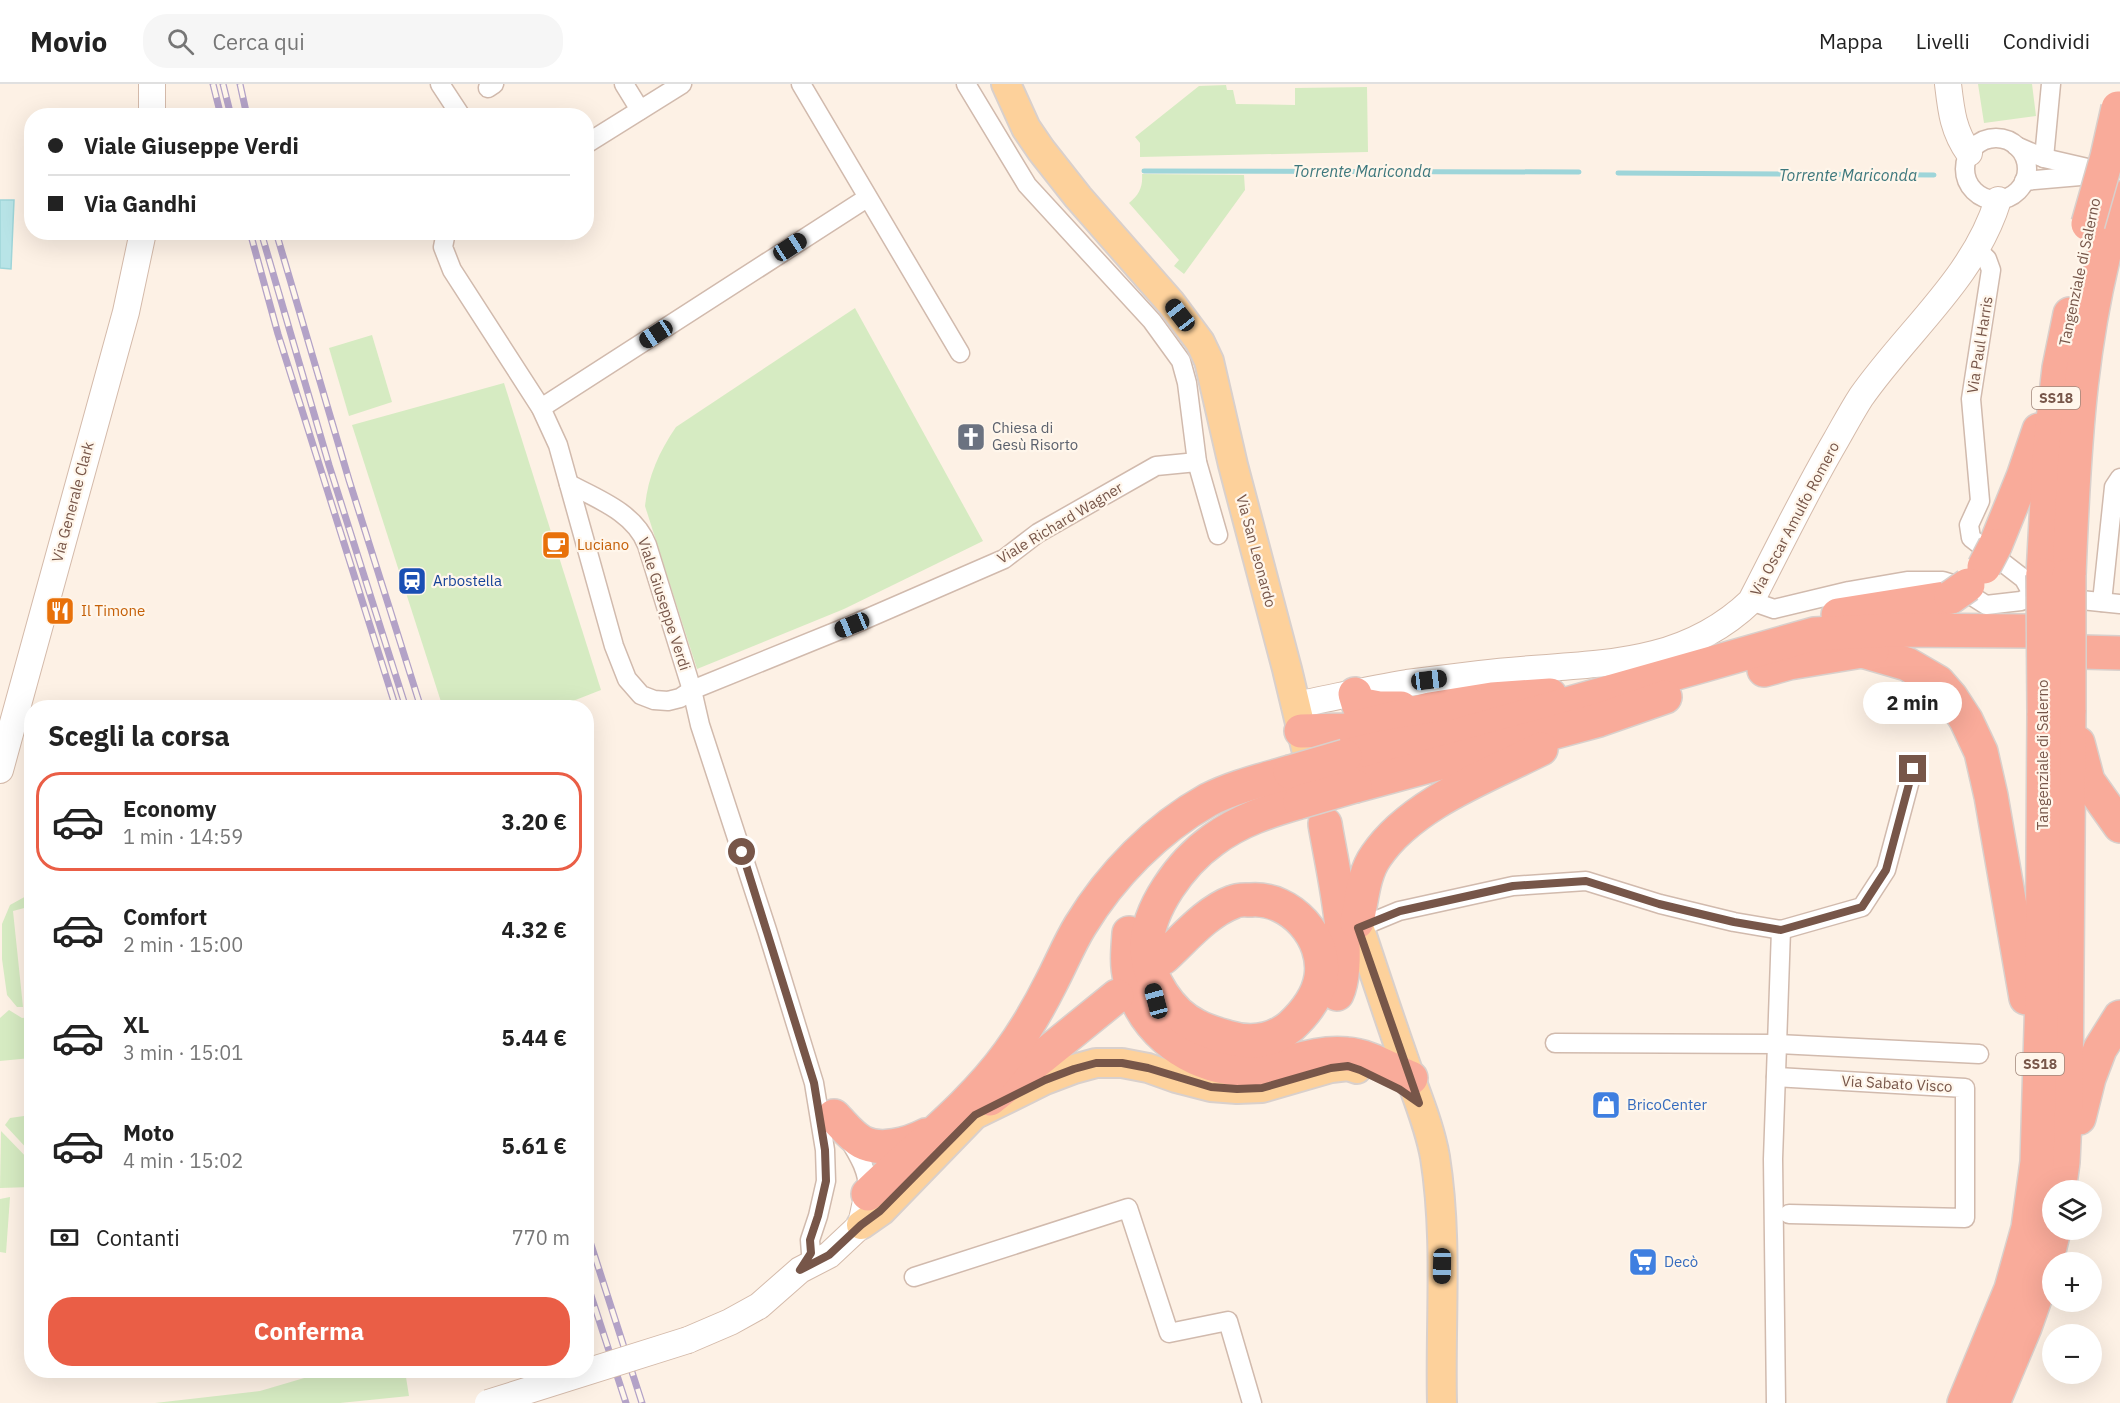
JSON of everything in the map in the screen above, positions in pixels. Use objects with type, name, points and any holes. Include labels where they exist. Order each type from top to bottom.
[{"type":"highway","name":"Tangenziale di Salerno","points":[[2048,581],[2074,454],[2088,330],[2100,269],[2110,198],[2107,157],[2119,105]]},
{"type":"highway","name":"Tangenziale di Salerno","points":[[2061,1180],[2066,1098],[2056,711],[2048,581],[2049,446],[2059,368],[2110,198]]},
{"type":"highway","points":[[1740,654],[1787,629],[1975,574],[2023,477],[2059,368]]},
{"type":"highway","points":[[1349,770],[1383,747],[1458,735],[1601,706],[1659,699],[1789,663],[1862,651],[2028,641],[1892,630],[1814,634],[1740,654],[1601,706],[1267,791],[1225,809],[1179,845],[1157,869],[1139,900],[1129,932],[1127,958],[1129,978],[1140,1007],[1150,1023],[1180,1050],[1199,1060],[1241,1070],[1261,1069],[1315,1055],[1350,1054],[1414,1075]]},
{"type":"highway","points":[[2120,632],[2083,642],[2120,653]]},
{"type":"highway","points":[[1862,651],[1907,664],[1938,682],[1956,704],[1981,752],[2030,1015],[2040,1096]]},
{"type":"highway","points":[[1347,695],[1358,704],[1379,708],[1430,709]]},
{"type":"highway","points":[[1298,718],[1346,730],[1430,709],[1492,699],[1601,706]]},
{"type":"highway","points":[[1358,925],[1366,877],[1376,856],[1412,818],[1601,706]]},
{"type":"highway","name":"Tangenziale di Salerno","points":[[1964,1403],[2011,1289],[2028,1228],[2037,1162],[2056,711]]},
{"type":"highway","points":[[2056,711],[2088,781],[2120,826]]},
{"type":"highway","points":[[1295,785],[1257,814],[1233,826],[1194,856],[1177,875],[1161,899],[1150,927],[1147,948],[1156,962],[1158,987],[1180,1015],[1196,1026],[1237,1040],[1264,1041],[1284,1032],[1302,1017],[1314,1000],[1321,977],[1321,955],[1314,937],[1305,924],[1292,911],[1276,903],[1257,899],[1235,900],[1214,912],[1156,962],[1156,1001],[1166,1019],[1178,1033],[1198,1046],[1220,1054],[1246,1058],[1269,1055],[1288,1049],[1303,1040],[1318,1026],[1330,1008],[1340,988],[1344,945],[1325,825]]},
{"type":"highway","points":[[864,1209],[938,1128],[982,1086],[1008,1054],[1032,1017],[1080,927],[1111,882],[1142,850],[1189,812],[1210,799],[1243,786],[1295,785]]},
{"type":"highway","points":[[975,1115],[998,1091],[1117,996]]},
{"type":"highway","points":[[2069,1180],[2082,1102],[2089,1078],[2100,1049],[2120,1017]]},
{"type":"highway","points":[[834,1116],[850,1134],[870,1145],[908,1143],[938,1128]]},
{"type":"highway","points":[[1993,1403],[2025,1327],[2042,1278]]},
{"type":"main road","name":"Via San Leonardo","points":[[1006,88],[1026,128],[1078,197],[1172,303],[1200,342],[1209,361],[1233,465],[1325,825],[1358,925],[1441,1153],[1442,1403]]},
{"type":"main road","points":[[864,1209],[880,1211],[975,1115],[1045,1080],[1074,1069],[1104,1063],[1131,1064],[1211,1087],[1237,1089],[1262,1088],[1331,1068],[1348,1066],[1399,1089],[1414,1075]]},
{"type":"street","points":[[152,84],[152,108]]},
{"type":"street","points":[[440,84],[456,108]]},
{"type":"street","points":[[624,84],[640,110]]},
{"type":"street","points":[[594,139],[682,84]]},
{"type":"street","points":[[801,84],[960,353]]},
{"type":"street","points":[[966,84],[1027,185],[1146,314],[1181,361],[1187,382],[1197,462],[1218,535]]},
{"type":"street","points":[[1948,84],[1952,119],[1960,140],[1970,153]]},
{"type":"street","points":[[2044,158],[2051,84]]},
{"type":"street","points":[[2016,146],[2026,162],[2027,172],[2024,181],[2014,194],[1998,200],[1980,196],[1967,181],[1966,162],[1970,153],[1983,141],[2000,138],[2044,158],[2110,198]]},
{"type":"street","points":[[2024,181],[2110,198]]},
{"type":"street","points":[[541,408],[867,198]]},
{"type":"street","name":"Via Oscar Amulfo Romero","points":[[1298,718],[1347,695],[1405,684],[1500,671],[1609,664],[1675,649],[1708,634],[1736,616],[1751,601],[1810,484],[1862,397],[1947,292],[1977,249],[1992,222],[1998,200]]},
{"type":"street","name":"Via Generale Clark","points":[[0,770],[126,312],[141,240]]},
{"type":"street","name":"Viale Giuseppe Verdi","points":[[444,240],[443,247],[452,270],[541,408],[558,445],[614,646],[627,679],[641,695],[654,700],[680,699],[692,690]]},
{"type":"street","name":"Via Paul Harris","points":[[1977,249],[1988,259],[1991,270],[1971,399],[1980,501],[1969,525],[1971,538],[2024,579],[2048,581]]},
{"type":"street","name":"Viale Richard Wagner","points":[[692,690],[852,625],[1004,559],[1038,533],[1156,466],[1197,462]]},
{"type":"street","points":[[1751,601],[1774,609],[1849,591],[1907,581],[1943,581],[1953,584],[1986,605],[2021,600],[2048,581],[2111,603],[2114,488],[2120,478]]},
{"type":"street","name":"Viale Giuseppe Verdi","points":[[569,484],[624,515],[643,533],[692,690],[700,725],[814,1083],[825,1150],[826,1181],[806,1262]]},
{"type":"street","points":[[1288,674],[1316,690],[1347,695]]},
{"type":"street","points":[[1358,925],[1400,911],[1513,886],[1586,881],[1659,904],[1734,922],[1781,930],[1862,907],[1886,870],[1913,769]]},
{"type":"street","points":[[1776,1403],[1773,1159],[1781,930]]},
{"type":"street","points":[[1555,1042],[1777,1044],[1978,1054]]},
{"type":"street","name":"Via Sabato Visco","points":[[1776,1077],[1965,1088],[1965,1218],[1789,1214]]},
{"type":"street","name":"Viale Giuseppe Verdi","points":[[814,1083],[859,1157],[869,1182],[864,1209]]},
{"type":"street","points":[[914,1277],[1128,1208],[1169,1333],[1228,1321],[1252,1403]]},
{"type":"street","points":[[594,1370],[688,1340],[730,1322],[759,1306],[806,1262],[818,1244],[864,1209]]},
{"type":"street","points":[[488,1403],[567,1378]]},
{"type":"green space","points":[[1978,84],[2032,84],[2036,116],[1984,123]]},
{"type":"green space","points":[[1226,85],[1227,90],[1233,90],[1236,104],[1295,105],[1295,88],[1367,87],[1368,152],[1140,157],[1140,143],[1135,137],[1199,86]]},
{"type":"green space","points":[[1142,174],[1244,175],[1245,190],[1184,274],[1174,266],[1179,260],[1129,203],[1140,190]]},
{"type":"green space","points":[[855,308],[983,541],[844,609],[697,669],[645,506],[655,465],[676,427]]},
{"type":"green space","points":[[372,335],[392,402],[349,416],[329,348]]},
{"type":"green space","name":"Arbostella","points":[[504,383],[601,690],[575,700],[440,700],[352,425]]},
{"type":"green space","points":[[24,897],[24,908],[13,911],[23,1007],[17,1007],[7,995],[2,959],[2,924],[10,905]]},
{"type":"green space","points":[[9,1010],[24,1018],[24,1059],[0,1061],[0,1018]]},
{"type":"green space","points":[[24,1116],[24,1145],[5,1125],[10,1118]]},
{"type":"green space","points":[[1,1131],[24,1155],[24,1187],[0,1188]]},
{"type":"green space","points":[[10,1197],[6,1253],[0,1252],[0,1199]]},
{"type":"green space","points":[[304,1378],[406,1378],[409,1396],[340,1403],[155,1403],[260,1391]]},
{"type":"water","points":[[0,200],[14,200],[11,269],[0,268]]},
{"type":"waterway","name":"Torrente Mariconda","points":[[1144,171],[1579,172]]},
{"type":"waterway","name":"Torrente Mariconda","points":[[1618,173],[1934,175]]},
{"type":"railway","points":[[213,84],[219,108]]},
{"type":"railway","points":[[223,84],[229,108]]},
{"type":"railway","points":[[240,84],[245,108]]},
{"type":"railway","points":[[252,240],[278,334],[393,700]]},
{"type":"railway","points":[[263,240],[329,465],[403,700]]},
{"type":"railway","points":[[278,240],[349,480],[418,700]]},
{"type":"railway","points":[[594,1254],[642,1403]]},
{"type":"railway","points":[[594,1305],[626,1403]]},
{"type":"place","name":"Chiesa di Gesù Risorto","points":[[971,437]]},
{"type":"place","name":"Luciano","points":[[556,545]]},
{"type":"place","name":"Arbostella","points":[[412,581]]},
{"type":"place","name":"Il Timone","points":[[60,611]]},
{"type":"place","name":"BricoCenter","points":[[1606,1105]]},
{"type":"place","name":"Decò","points":[[1643,1262]]},
{"type":"route","points":[[742,852],[814,1083],[825,1150],[826,1181],[810,1240],[811,1253],[800,1270],[829,1255],[861,1225],[880,1211],[975,1115],[1045,1080],[1096,1063],[1122,1063],[1148,1068],[1211,1087],[1237,1089],[1262,1088],[1331,1068],[1348,1066],[1399,1089],[1419,1103],[1358,928],[1400,911],[1513,886],[1586,881],[1659,904],[1734,922],[1781,930],[1862,907],[1886,870],[1913,769]]}]
